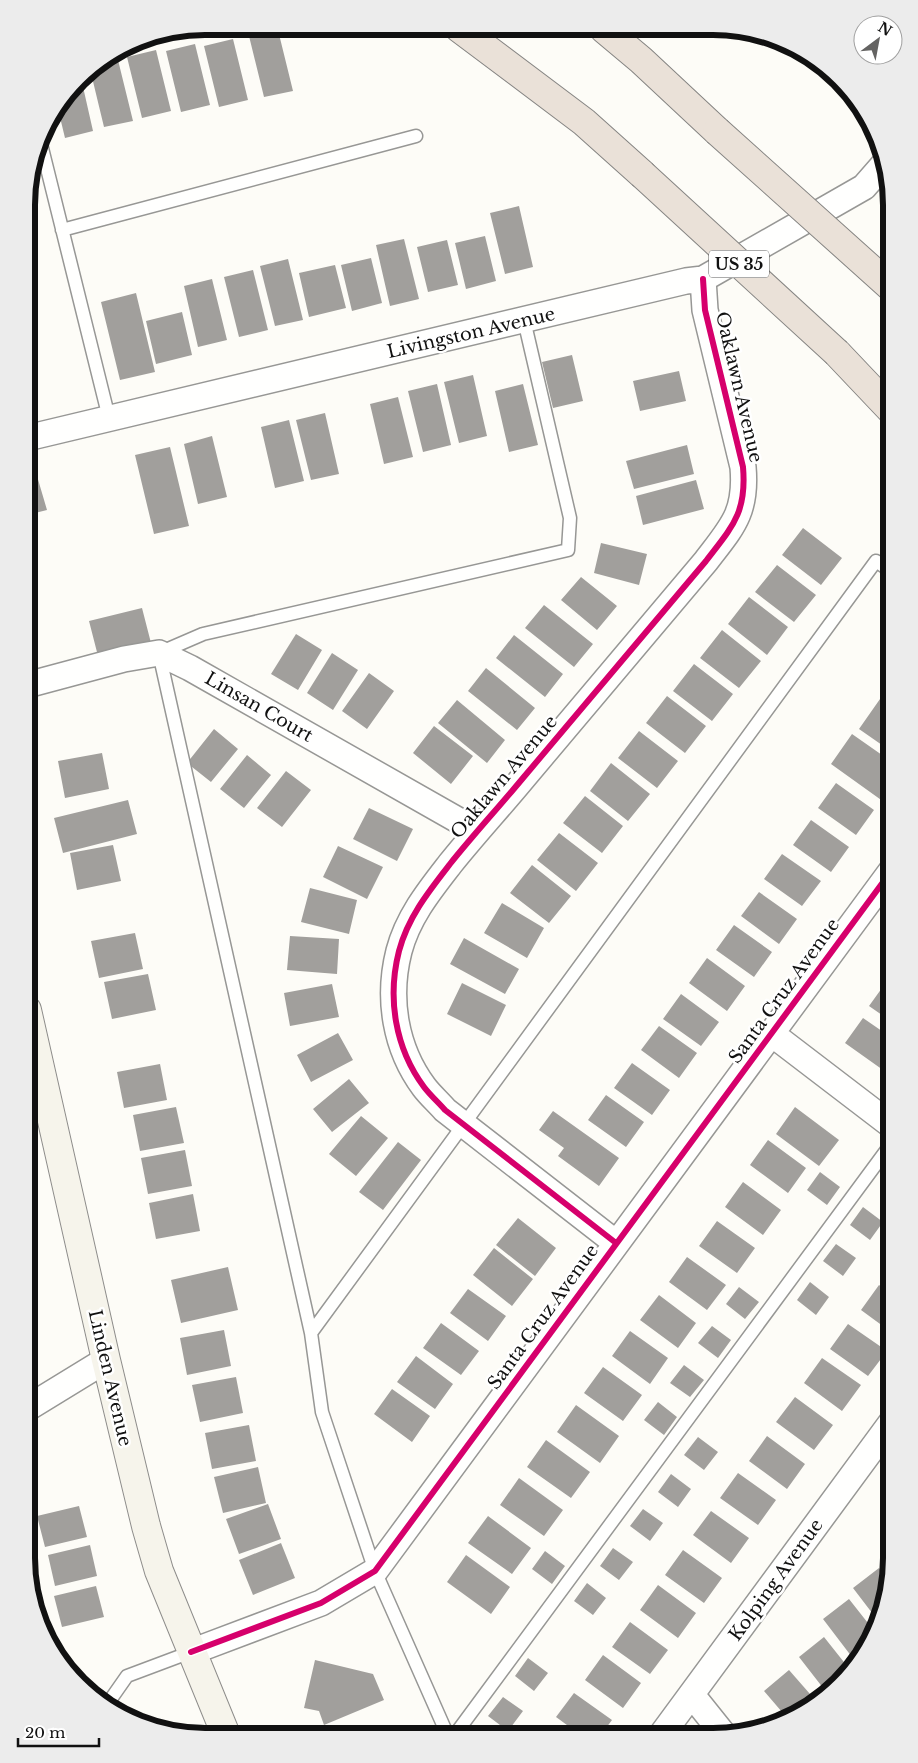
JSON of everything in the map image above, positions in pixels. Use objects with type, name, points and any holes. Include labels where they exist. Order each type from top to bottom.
[{"type":"highway","name":"US 35","points":[[468,35],[584,122],[837,354],[883,402]]},
{"type":"highway","points":[[611,35],[883,280]]},
{"type":"main road","name":"Linden Avenue","points":[[35,1045],[106,1360],[159,1571],[223,1728]]},
{"type":"street","name":"Livingston Avenue","points":[[35,436],[703,278],[864,187],[879,170]]},
{"type":"street","name":"Oaklawn Avenue","points":[[616,1243],[445,1110],[424,1087],[409,1062],[398,1034],[394,1012],[394,981],[399,951],[410,922],[425,895],[706,561],[734,524],[742,505],[745,483],[743,467],[705,310],[703,278]]},
{"type":"street","name":"Linsan Court","points":[[159,653],[190,668],[477,831]]},
{"type":"street","points":[[35,683],[124,659],[159,653]]},
{"type":"street","name":"Santa Cruz Avenue","points":[[191,1652],[321,1603],[375,1571],[883,882]]},
{"type":"street","points":[[772,1034],[883,1118]]},
{"type":"street","points":[[35,1403],[106,1360]]},
{"type":"street","name":"Kolping Avenue","points":[[667,1728],[883,1434]]},
{"type":"street","points":[[692,1695],[718,1728]]},
{"type":"lane","points":[[62,230],[416,136]]},
{"type":"lane","points":[[43,154],[109,418]]},
{"type":"lane","points":[[444,1728],[375,1571],[322,1412],[311,1333],[159,653],[203,634],[568,550],[570,518],[524,320]]},
{"type":"lane","points":[[311,1333],[876,561],[883,566]]},
{"type":"lane","points":[[460,1728],[883,1156]]},
{"type":"lane","points":[[111,1699],[127,1676],[191,1652]]},
{"type":"building","points":[[279,35],[293,91],[264,97],[249,36]]},
{"type":"building","points":[[233,39],[248,100],[219,107],[204,46]]},
{"type":"building","points":[[195,44],[210,105],[181,112],[166,51]]},
{"type":"building","points":[[156,50],[171,111],[142,118],[127,57]]},
{"type":"building","points":[[118,60],[133,121],[104,127],[92,78]]},
{"type":"building","points":[[83,87],[93,131],[65,138],[60,117],[70,101]]},
{"type":"building","points":[[519,206],[533,267],[505,274],[490,213]]},
{"type":"building","points":[[485,236],[496,281],[466,289],[455,243]]},
{"type":"building","points":[[404,239],[419,299],[390,306],[376,245]]},
{"type":"building","points":[[447,240],[458,285],[428,292],[417,247]]},
{"type":"building","points":[[371,258],[382,303],[352,311],[341,265]]},
{"type":"building","points":[[288,259],[303,320],[275,326],[260,266]]},
{"type":"building","points":[[335,265],[346,308],[309,317],[299,273]]},
{"type":"building","points":[[253,270],[268,330],[239,337],[224,277]]},
{"type":"building","points":[[212,279],[227,340],[198,347],[184,286]]},
{"type":"building","points":[[136,293],[155,372],[120,380],[101,302]]},
{"type":"building","points":[[182,312],[192,355],[156,364],[146,321]]},
{"type":"building","points":[[572,355],[583,401],[553,408],[542,362]]},
{"type":"building","points":[[679,371],[686,401],[640,411],[633,381]]},
{"type":"building","points":[[473,375],[487,436],[459,443],[444,382]]},
{"type":"building","points":[[437,384],[451,445],[423,452],[408,391]]},
{"type":"building","points":[[523,384],[538,445],[509,452],[495,391]]},
{"type":"building","points":[[398,397],[413,457],[384,464],[370,404]]},
{"type":"building","points":[[325,413],[339,474],[311,480],[296,420]]},
{"type":"building","points":[[289,420],[304,481],[275,488],[261,427]]},
{"type":"building","points":[[212,436],[227,497],[198,504],[184,444]]},
{"type":"building","points":[[687,445],[694,474],[634,489],[626,461]]},
{"type":"building","points":[[170,447],[189,526],[154,534],[135,455]]},
{"type":"building","points":[[37,476],[47,510],[35,513],[35,477]]},
{"type":"building","points":[[696,480],[704,509],[643,525],[636,496]]},
{"type":"building","points":[[803,528],[842,558],[821,585],[782,555]]},
{"type":"building","points":[[601,543],[647,554],[639,585],[594,573]]},
{"type":"building","points":[[777,565],[816,595],[794,622],[755,592]]},
{"type":"building","points":[[581,577],[617,606],[597,630],[561,600]]},
{"type":"building","points":[[749,597],[788,627],[767,655],[728,624]]},
{"type":"building","points":[[544,605],[593,644],[574,667],[525,628]]},
{"type":"building","points":[[142,608],[151,643],[98,656],[89,621]]},
{"type":"building","points":[[722,630],[761,661],[739,688],[700,658]]},
{"type":"building","points":[[296,634],[322,650],[298,690],[271,674]]},
{"type":"building","points":[[514,635],[563,674],[545,697],[496,658]]},
{"type":"building","points":[[332,653],[358,670],[333,710],[307,693]]},
{"type":"building","points":[[694,664],[733,694],[712,721],[673,691]]},
{"type":"building","points":[[486,668],[535,708],[517,730],[468,691]]},
{"type":"building","points":[[369,673],[394,691],[367,729],[342,711]]},
{"type":"building","points":[[667,696],[706,726],[685,753],[646,723]]},
{"type":"building","points":[[880,699],[883,701],[883,746],[859,729]]},
{"type":"building","points":[[457,700],[505,740],[487,763],[438,723]]},
{"type":"building","points":[[434,726],[473,756],[451,784],[413,753]]},
{"type":"building","points":[[214,729],[238,749],[211,782],[187,763]]},
{"type":"building","points":[[639,731],[678,761],[657,788],[618,758]]},
{"type":"building","points":[[852,734],[883,756],[883,801],[831,764]]},
{"type":"building","points":[[102,753],[109,789],[65,798],[58,761]]},
{"type":"building","points":[[247,755],[271,775],[244,808],[220,789]]},
{"type":"building","points":[[611,763],[650,794],[628,821],[590,791]]},
{"type":"building","points":[[286,771],[311,790],[282,827],[257,808]]},
{"type":"building","points":[[836,783],[874,810],[856,835],[818,808]]},
{"type":"building","points":[[585,796],[623,826],[602,853],[563,823]]},
{"type":"building","points":[[128,800],[137,834],[63,853],[54,818]]},
{"type":"building","points":[[369,808],[413,829],[397,861],[353,839]]},
{"type":"building","points":[[811,820],[849,847],[831,872],[793,845]]},
{"type":"building","points":[[559,833],[598,863],[576,891],[537,860]]},
{"type":"building","points":[[113,845],[121,881],[77,890],[70,853]]},
{"type":"building","points":[[338,846],[383,867],[367,899],[323,877]]},
{"type":"building","points":[[782,854],[821,881],[802,906],[764,879]]},
{"type":"building","points":[[532,865],[571,896],[549,923],[510,893]]},
{"type":"building","points":[[310,888],[357,900],[349,934],[301,922]]},
{"type":"building","points":[[759,892],[797,919],[779,944],[741,916]]},
{"type":"building","points":[[502,903],[544,928],[527,958],[484,933]]},
{"type":"building","points":[[734,925],[772,952],[754,977],[716,950]]},
{"type":"building","points":[[135,933],[143,969],[99,978],[91,941]]},
{"type":"building","points":[[290,936],[339,939],[337,974],[287,970]]},
{"type":"building","points":[[464,938],[519,969],[505,994],[450,964]]},
{"type":"building","points":[[707,958],[745,986],[727,1011],[689,983]]},
{"type":"building","points":[[148,974],[156,1010],[112,1019],[104,982]]},
{"type":"building","points":[[462,983],[506,1005],[491,1036],[447,1014]]},
{"type":"building","points":[[332,984],[339,1017],[290,1026],[284,993]]},
{"type":"building","points":[[883,987],[883,1016],[869,1006]]},
{"type":"building","points":[[681,994],[719,1022],[701,1046],[663,1019]]},
{"type":"building","points":[[863,1018],[883,1032],[883,1070],[845,1043]]},
{"type":"building","points":[[659,1026],[697,1053],[679,1078],[641,1050]]},
{"type":"building","points":[[338,1033],[353,1060],[311,1082],[297,1055]]},
{"type":"building","points":[[632,1063],[670,1090],[652,1115],[614,1088]]},
{"type":"building","points":[[160,1064],[167,1100],[124,1108],[117,1072]]},
{"type":"building","points":[[349,1079],[369,1103],[332,1132],[313,1109]]},
{"type":"building","points":[[606,1095],[644,1122],[626,1147],[588,1120]]},
{"type":"building","points":[[176,1107],[184,1143],[140,1151],[133,1115]]},
{"type":"building","points":[[795,1107],[839,1140],[819,1166],[776,1134]]},
{"type":"building","points":[[553,1111],[619,1158],[599,1186],[558,1156],[564,1148],[539,1130]]},
{"type":"building","points":[[361,1116],[388,1138],[356,1176],[329,1154]]},
{"type":"building","points":[[768,1140],[806,1168],[788,1193],[750,1165]]},
{"type":"building","points":[[398,1142],[421,1160],[383,1210],[359,1192]]},
{"type":"building","points":[[185,1150],[192,1186],[148,1194],[141,1158]]},
{"type":"building","points":[[820,1172],[840,1187],[827,1205],[807,1190]]},
{"type":"building","points":[[743,1182],[781,1210],[763,1235],[725,1207]]},
{"type":"building","points":[[193,1194],[200,1231],[156,1239],[149,1203]]},
{"type":"building","points":[[863,1207],[883,1222],[870,1240],[850,1225]]},
{"type":"building","points":[[518,1218],[556,1248],[535,1276],[496,1245]]},
{"type":"building","points":[[717,1221],[755,1248],[737,1273],[699,1246]]},
{"type":"building","points":[[836,1244],[856,1258],[843,1276],[823,1261]]},
{"type":"building","points":[[494,1248],[533,1279],[512,1306],[473,1275]]},
{"type":"building","points":[[687,1257],[726,1285],[707,1310],[669,1282]]},
{"type":"building","points":[[228,1267],[238,1310],[181,1323],[171,1280]]},
{"type":"building","points":[[810,1282],[829,1297],[816,1315],[797,1300]]},
{"type":"building","points":[[879,1285],[883,1288],[883,1326],[861,1310]]},
{"type":"building","points":[[739,1287],[759,1302],[745,1319],[726,1304]]},
{"type":"building","points":[[468,1289],[506,1316],[488,1341],[450,1313]]},
{"type":"building","points":[[659,1295],[696,1323],[678,1348],[640,1320]]},
{"type":"building","points":[[441,1323],[479,1351],[461,1375],[423,1348]]},
{"type":"building","points":[[848,1324],[883,1348],[883,1356],[868,1376],[830,1349]]},
{"type":"building","points":[[712,1326],[731,1340],[718,1358],[698,1343]]},
{"type":"building","points":[[224,1330],[231,1366],[187,1375],[180,1338]]},
{"type":"building","points":[[630,1331],[668,1358],[650,1384],[612,1356]]},
{"type":"building","points":[[416,1356],[453,1384],[435,1409],[397,1382]]},
{"type":"building","points":[[822,1358],[861,1385],[842,1411],[804,1383]]},
{"type":"building","points":[[684,1365],[704,1380],[690,1397],[670,1383]]},
{"type":"building","points":[[603,1367],[642,1395],[623,1421],[584,1393]]},
{"type":"building","points":[[236,1377],[243,1413],[200,1422],[192,1385]]},
{"type":"building","points":[[392,1389],[430,1416],[412,1442],[374,1414]]},
{"type":"building","points":[[795,1397],[833,1425],[814,1450],[776,1422]]},
{"type":"building","points":[[658,1402],[677,1417],[664,1435],[644,1420]]},
{"type":"building","points":[[576,1405],[619,1436],[600,1463],[557,1432]]},
{"type":"building","points":[[249,1425],[256,1461],[212,1469],[205,1433]]},
{"type":"building","points":[[767,1436],[805,1464],[787,1489],[749,1461]]},
{"type":"building","points":[[698,1437],[718,1452],[704,1470],[684,1455]]},
{"type":"building","points":[[546,1440],[590,1472],[571,1498],[527,1467]]},
{"type":"building","points":[[258,1467],[266,1503],[223,1513],[214,1477]]},
{"type":"building","points":[[738,1473],[776,1500],[758,1525],[720,1498]]},
{"type":"building","points":[[671,1474],[691,1489],[678,1507],[658,1492]]},
{"type":"building","points":[[519,1478],[563,1510],[544,1536],[500,1505]]},
{"type":"building","points":[[268,1504],[281,1539],[239,1554],[226,1519]]},
{"type":"building","points":[[79,1506],[87,1537],[45,1547],[37,1516]]},
{"type":"building","points":[[643,1509],[663,1523],[650,1541],[630,1526]]},
{"type":"building","points":[[711,1511],[749,1538],[731,1563],[693,1535]]},
{"type":"building","points":[[488,1516],[531,1548],[512,1574],[468,1543]]},
{"type":"building","points":[[281,1543],[295,1578],[253,1595],[239,1560]]},
{"type":"building","points":[[90,1545],[97,1576],[55,1586],[48,1555]]},
{"type":"building","points":[[613,1548],[633,1562],[619,1580],[600,1566]]},
{"type":"building","points":[[683,1550],[722,1578],[704,1603],[665,1575]]},
{"type":"building","points":[[545,1551],[565,1566],[552,1584],[532,1569]]},
{"type":"building","points":[[466,1555],[510,1587],[491,1614],[447,1582]]},
{"type":"building","points":[[879,1568],[883,1573],[873,1615],[853,1588]]},
{"type":"building","points":[[587,1583],[606,1598],[593,1615],[574,1601]]},
{"type":"building","points":[[658,1585],[696,1613],[678,1638],[640,1610]]},
{"type":"building","points":[[96,1586],[104,1617],[62,1627],[54,1596]]},
{"type":"building","points":[[849,1599],[869,1625],[852,1656],[823,1619]]},
{"type":"building","points":[[630,1622],[668,1650],[650,1674],[612,1647]]},
{"type":"building","points":[[824,1637],[846,1664],[823,1688],[799,1657]]},
{"type":"building","points":[[603,1655],[641,1683],[623,1708],[585,1680]]},
{"type":"building","points":[[528,1658],[548,1673],[534,1691],[515,1676]]},
{"type":"building","points":[[315,1660],[373,1674],[384,1700],[324,1725],[319,1711],[304,1708]]},
{"type":"building","points":[[789,1670],[812,1696],[783,1713],[764,1691]]},
{"type":"building","points":[[574,1693],[612,1720],[606,1728],[571,1728],[556,1717]]},
{"type":"building","points":[[503,1697],[523,1711],[510,1728],[504,1728],[488,1716]]},
{"type":"cycle path","points":[[616,1243],[445,1110],[424,1087],[414,1072],[400,1039],[394,1004],[395,969],[399,951],[408,927],[434,884],[706,561],[736,518],[743,496],[743,467],[705,310],[703,279]]},
{"type":"cycle path","points":[[191,1652],[321,1603],[375,1571],[883,882]]}]
